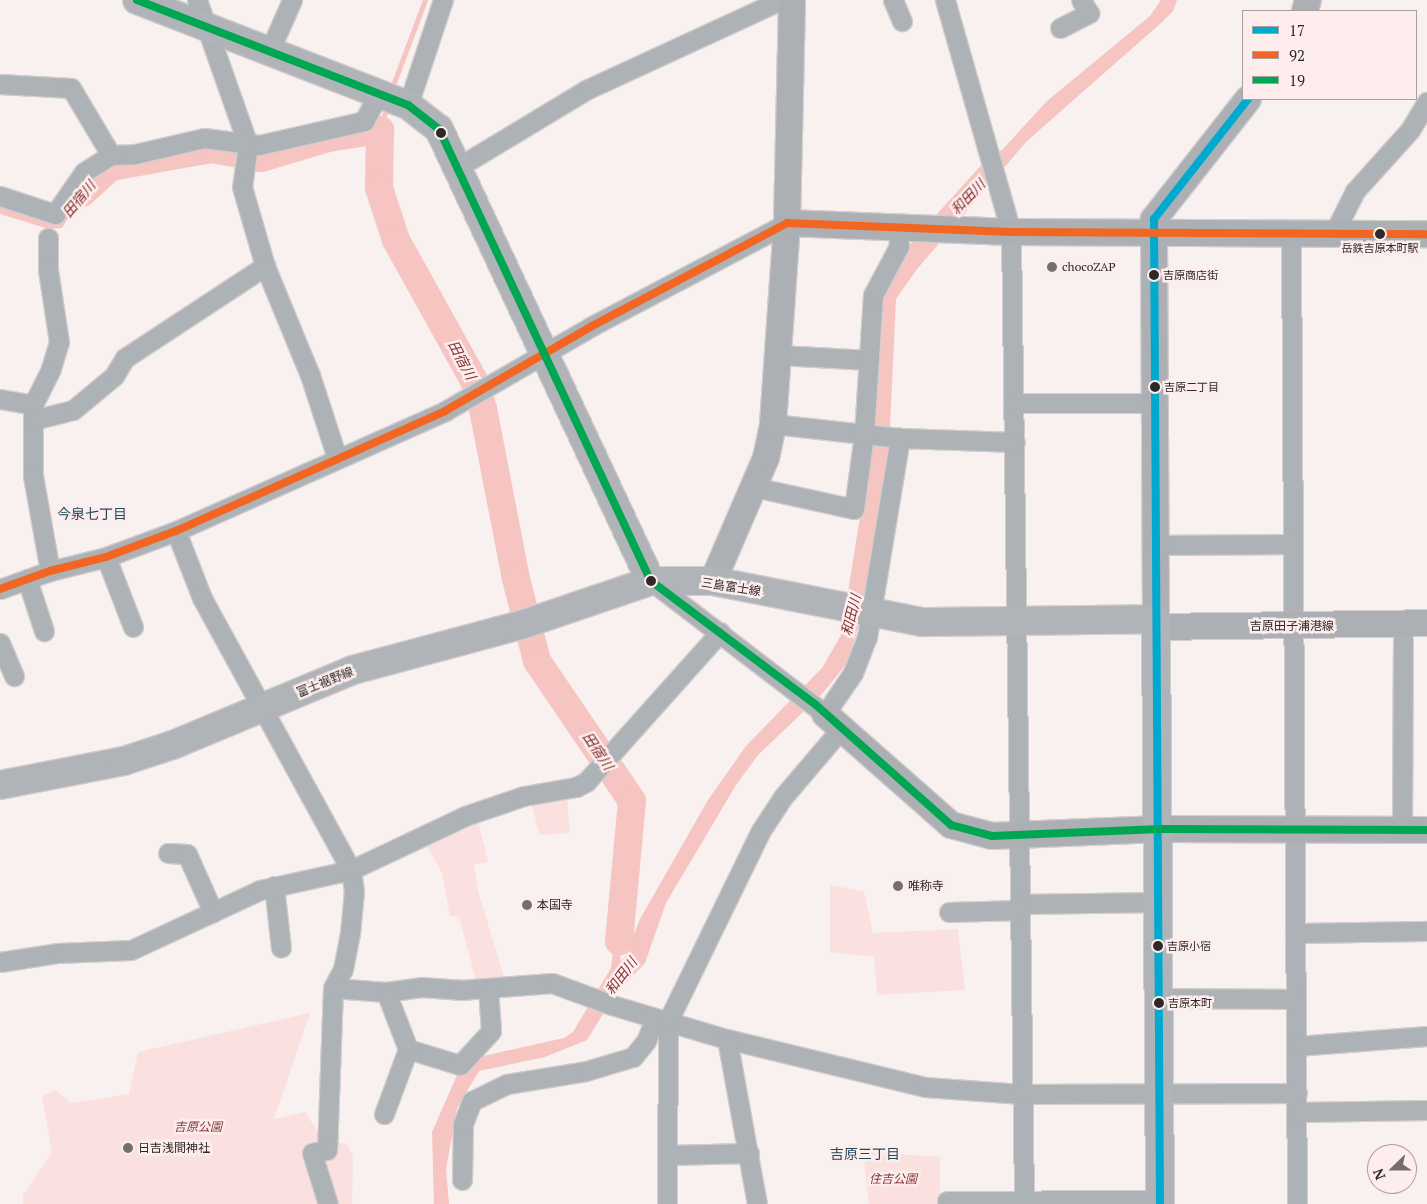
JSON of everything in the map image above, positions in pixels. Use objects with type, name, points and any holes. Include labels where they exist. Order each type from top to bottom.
[{"type":"main road","points":[[137,0],[391,99],[439,129],[455,168],[542,355],[651,581]]},
{"type":"main road","name":"三島富士線","points":[[651,581],[713,581],[922,622],[1017,619],[1156,623]]},
{"type":"main road","name":"富士裾野線","points":[[0,785],[124,761],[175,744],[353,670],[526,623],[651,581]]},
{"type":"main road","points":[[1156,623],[1160,829],[1160,1202]]},
{"type":"street","points":[[197,0],[210,29],[248,145],[242,187],[265,266],[310,375],[337,458]]},
{"type":"street","points":[[269,52],[292,0]]},
{"type":"street","points":[[0,196],[55,214],[84,172],[111,155],[136,154],[204,138],[248,145],[364,121],[391,99],[443,0]]},
{"type":"street","points":[[455,168],[586,90],[781,0]]},
{"type":"street","points":[[713,581],[766,458],[773,424],[780,355],[787,223],[792,0]]},
{"type":"street","points":[[893,0],[902,21]]},
{"type":"street","points":[[945,0],[1000,186],[1011,232],[1015,403],[1017,833],[1024,1202]]},
{"type":"street","points":[[1060,28],[1089,13],[1081,0]]},
{"type":"street","points":[[0,84],[71,88],[111,155]]},
{"type":"street","points":[[1156,623],[1154,219],[1247,100]]},
{"type":"street","points":[[1334,233],[1355,191],[1410,130],[1427,102]]},
{"type":"street","points":[[0,589],[50,571],[106,557],[176,531],[337,458],[478,392],[542,355],[787,223],[1011,232],[1427,234]]},
{"type":"street","points":[[754,487],[854,509],[866,434],[868,360],[873,294],[899,246],[898,228]]},
{"type":"street","points":[[1291,234],[1292,627],[1298,1102],[1296,1204]]},
{"type":"street","points":[[48,238],[48,270],[59,342],[51,369],[33,412],[33,476],[50,571]]},
{"type":"street","points":[[0,399],[33,412],[73,410],[107,382],[125,358],[265,266]]},
{"type":"street","points":[[780,355],[868,360]]},
{"type":"street","points":[[1015,403],[1155,403]]},
{"type":"street","points":[[773,424],[896,437],[1015,442]]},
{"type":"street","points":[[462,1180],[463,1124],[472,1101],[507,1084],[586,1071],[633,1057],[662,1020],[760,832],[784,797],[827,716],[853,673],[867,637],[860,611],[896,437]]},
{"type":"street","points":[[176,531],[202,598],[351,870],[354,891],[350,932],[343,969],[333,988],[327,1150],[312,1153],[328,1204]]},
{"type":"street","points":[[1156,544],[1292,544]]},
{"type":"street","points":[[106,557],[133,627]]},
{"type":"street","points":[[27,579],[44,631]]},
{"type":"street","points":[[651,581],[794,689],[951,825],[992,836],[1017,833],[1160,829],[1414,830],[1415,624]]},
{"type":"street","name":"吉原田子浦港線","points":[[1156,623],[1292,627],[1415,624]]},
{"type":"street","points":[[0,962],[58,953],[131,950],[274,886],[351,870],[465,816],[524,796],[576,787],[586,782],[720,632]]},
{"type":"street","points":[[0,643],[14,676]]},
{"type":"street","points":[[168,853],[187,854],[213,912]]},
{"type":"street","points":[[274,886],[280,948]]},
{"type":"street","points":[[949,912],[1019,907],[1160,902]]},
{"type":"street","points":[[1295,933],[1427,931]]},
{"type":"street","points":[[333,988],[386,992],[421,987],[488,988],[552,983],[590,998],[727,1039],[925,1087],[1022,1094],[1159,1096],[1427,1110]]},
{"type":"street","points":[[408,1049],[460,1066],[491,1031],[488,988]]},
{"type":"street","points":[[384,1114],[408,1049],[386,992]]},
{"type":"street","points":[[1160,998],[1296,999]]},
{"type":"street","points":[[662,1020],[668,1154],[667,1204]]},
{"type":"street","points":[[1296,1046],[1427,1036]]},
{"type":"street","points":[[727,1039],[757,1204]]},
{"type":"street","points":[[668,1154],[748,1154]]},
{"type":"street","points":[[947,1201],[1160,1202]]},
{"type":"green space","points":[[567,796],[570,833],[540,835],[531,803]]},
{"type":"green space","points":[[478,820],[488,862],[474,864],[478,891],[506,983],[477,983],[459,917],[450,916],[442,873],[424,841]]},
{"type":"green space","points":[[830,885],[864,891],[873,933],[958,929],[965,990],[877,995],[874,957],[830,952]]},
{"type":"green space","name":"吉原公園","points":[[310,1013],[274,1119],[305,1112],[325,1143],[346,1143],[353,1156],[352,1204],[23,1204],[23,1195],[52,1152],[42,1096],[55,1090],[71,1103],[129,1094],[138,1052]]},
{"type":"green space","name":"住吉公園","points":[[863,1152],[940,1157],[940,1204],[869,1204]]},
{"type":"water","name":"和田川","points":[[1161,0],[1177,0],[1173,11],[1027,141],[917,269],[896,299],[887,491],[861,617],[848,662],[822,694],[758,755],[736,785],[666,903],[645,963],[616,993],[587,1040],[545,1057],[479,1071],[457,1108],[446,1169],[449,1204],[434,1204],[432,1132],[458,1073],[474,1058],[564,1038],[573,1032],[611,968],[619,904],[625,904],[620,961],[625,957],[640,919],[708,800],[746,746],[822,668],[841,635],[861,511],[879,297],[886,275],[911,243],[984,162],[1003,149],[1047,101],[1150,16]]},
{"type":"water","points":[[108,166],[110,173],[86,190],[62,228],[49,229],[0,214],[0,205],[48,221],[92,176]]},
{"type":"waterway","points":[[392,88],[425,0]]},
{"type":"waterway","points":[[380,130],[387,105]]},
{"type":"waterway","name":"田宿川","points":[[82,193],[111,167],[211,149],[261,158],[328,138],[380,130],[379,188],[396,240],[474,381],[483,409],[516,579],[537,661],[632,801],[619,941]]},
{"type":"transit line","name":"19","points":[[137,0],[408,105],[439,129],[651,581],[816,705],[951,825],[992,836],[1160,829],[1427,830]]},
{"type":"transit line","name":"17","points":[[1160,1204],[1154,219],[1247,100]]},
{"type":"transit line","name":"92","points":[[0,589],[50,571],[106,557],[176,531],[445,411],[592,326],[787,223],[1011,232],[1427,234]]},
{"type":"place","name":"岳鉄吉原本町駅","points":[[1380,234]]},
{"type":"place","name":"chocoZAP","points":[[1052,267]]},
{"type":"place","name":"吉原商店街","points":[[1154,275]]},
{"type":"place","name":"吉原二丁目","points":[[1155,387]]},
{"type":"place","name":"唯称寺","points":[[898,886]]},
{"type":"place","name":"本国寺","points":[[527,905]]},
{"type":"place","name":"吉原小宿","points":[[1158,946]]},
{"type":"place","name":"吉原本町","points":[[1159,1003]]},
{"type":"place","name":"日吉浅間神社","points":[[128,1148]]},
{"type":"district","name":"今泉七丁目","points":[[92,514]]},
{"type":"district","name":"吉原三丁目","points":[[865,1154]]}]
